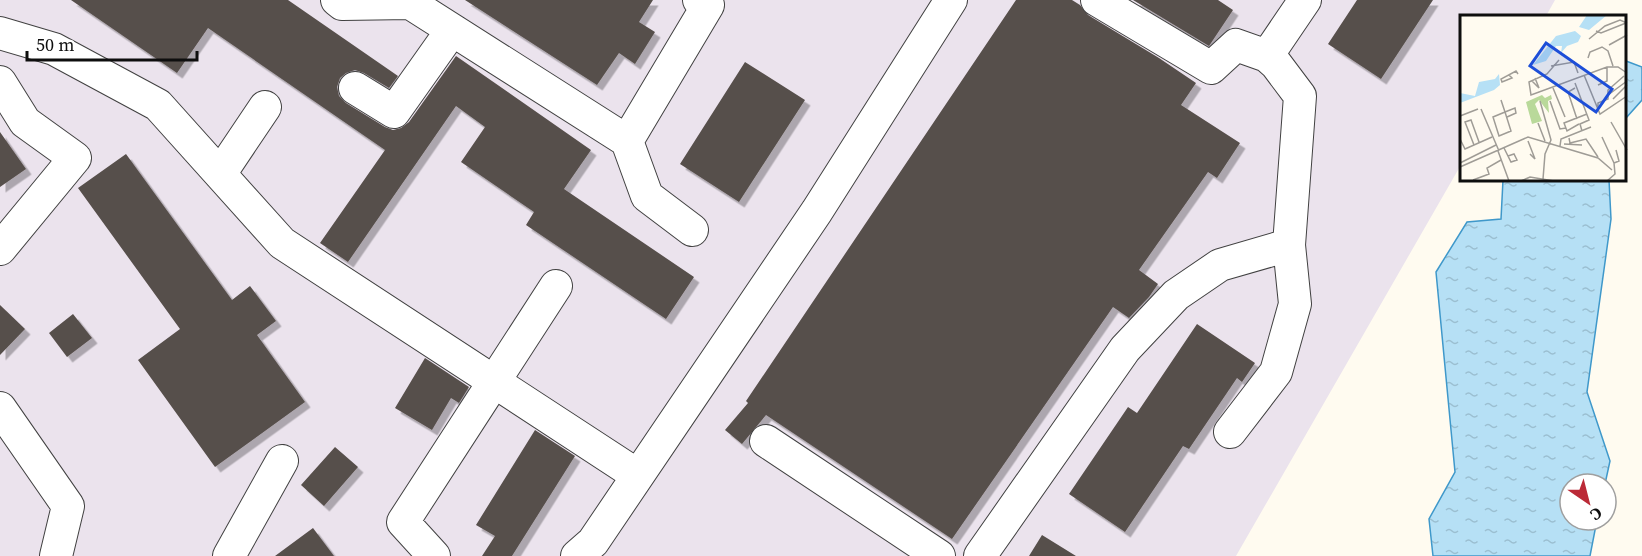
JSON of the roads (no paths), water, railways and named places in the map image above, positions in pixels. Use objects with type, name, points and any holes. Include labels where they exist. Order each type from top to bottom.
[{"type":"lane","points":[[337,0],[342,4],[409,2],[627,141],[647,196],[692,230]]},
{"type":"lane","points":[[627,141],[708,5],[699,0]]},
{"type":"lane","points":[[577,556],[594,542],[817,211],[951,0]]},
{"type":"lane","points":[[1097,0],[1210,68],[1236,45],[1267,56],[1276,64],[1300,96],[1289,245],[1295,304],[1276,372],[1230,432]]},
{"type":"lane","points":[[1267,56],[1294,4]]},
{"type":"lane","points":[[355,88],[394,112],[452,30]]},
{"type":"lane","points":[[0,33],[54,49],[158,105],[282,243],[637,476]]},
{"type":"lane","points":[[0,82],[25,122],[75,158],[0,249]]},
{"type":"lane","points":[[220,174],[266,107]]},
{"type":"lane","points":[[980,556],[1125,349],[1176,295],[1220,265],[1289,245]]},
{"type":"lane","points":[[434,556],[403,522],[556,286]]},
{"type":"lane","points":[[0,408],[69,506],[56,556]]},
{"type":"lane","points":[[766,441],[939,556]]},
{"type":"lane","points":[[229,556],[282,461]]},
{"type":"water","points":[[1627,61],[1642,67],[1642,100],[1627,117]]},
{"type":"water","points":[[1503,182],[1609,182],[1611,219],[1587,392],[1610,461],[1608,472],[1558,472],[1558,532],[1595,532],[1590,556],[1433,556],[1429,519],[1455,472],[1436,272],[1467,222],[1501,219]]}]
